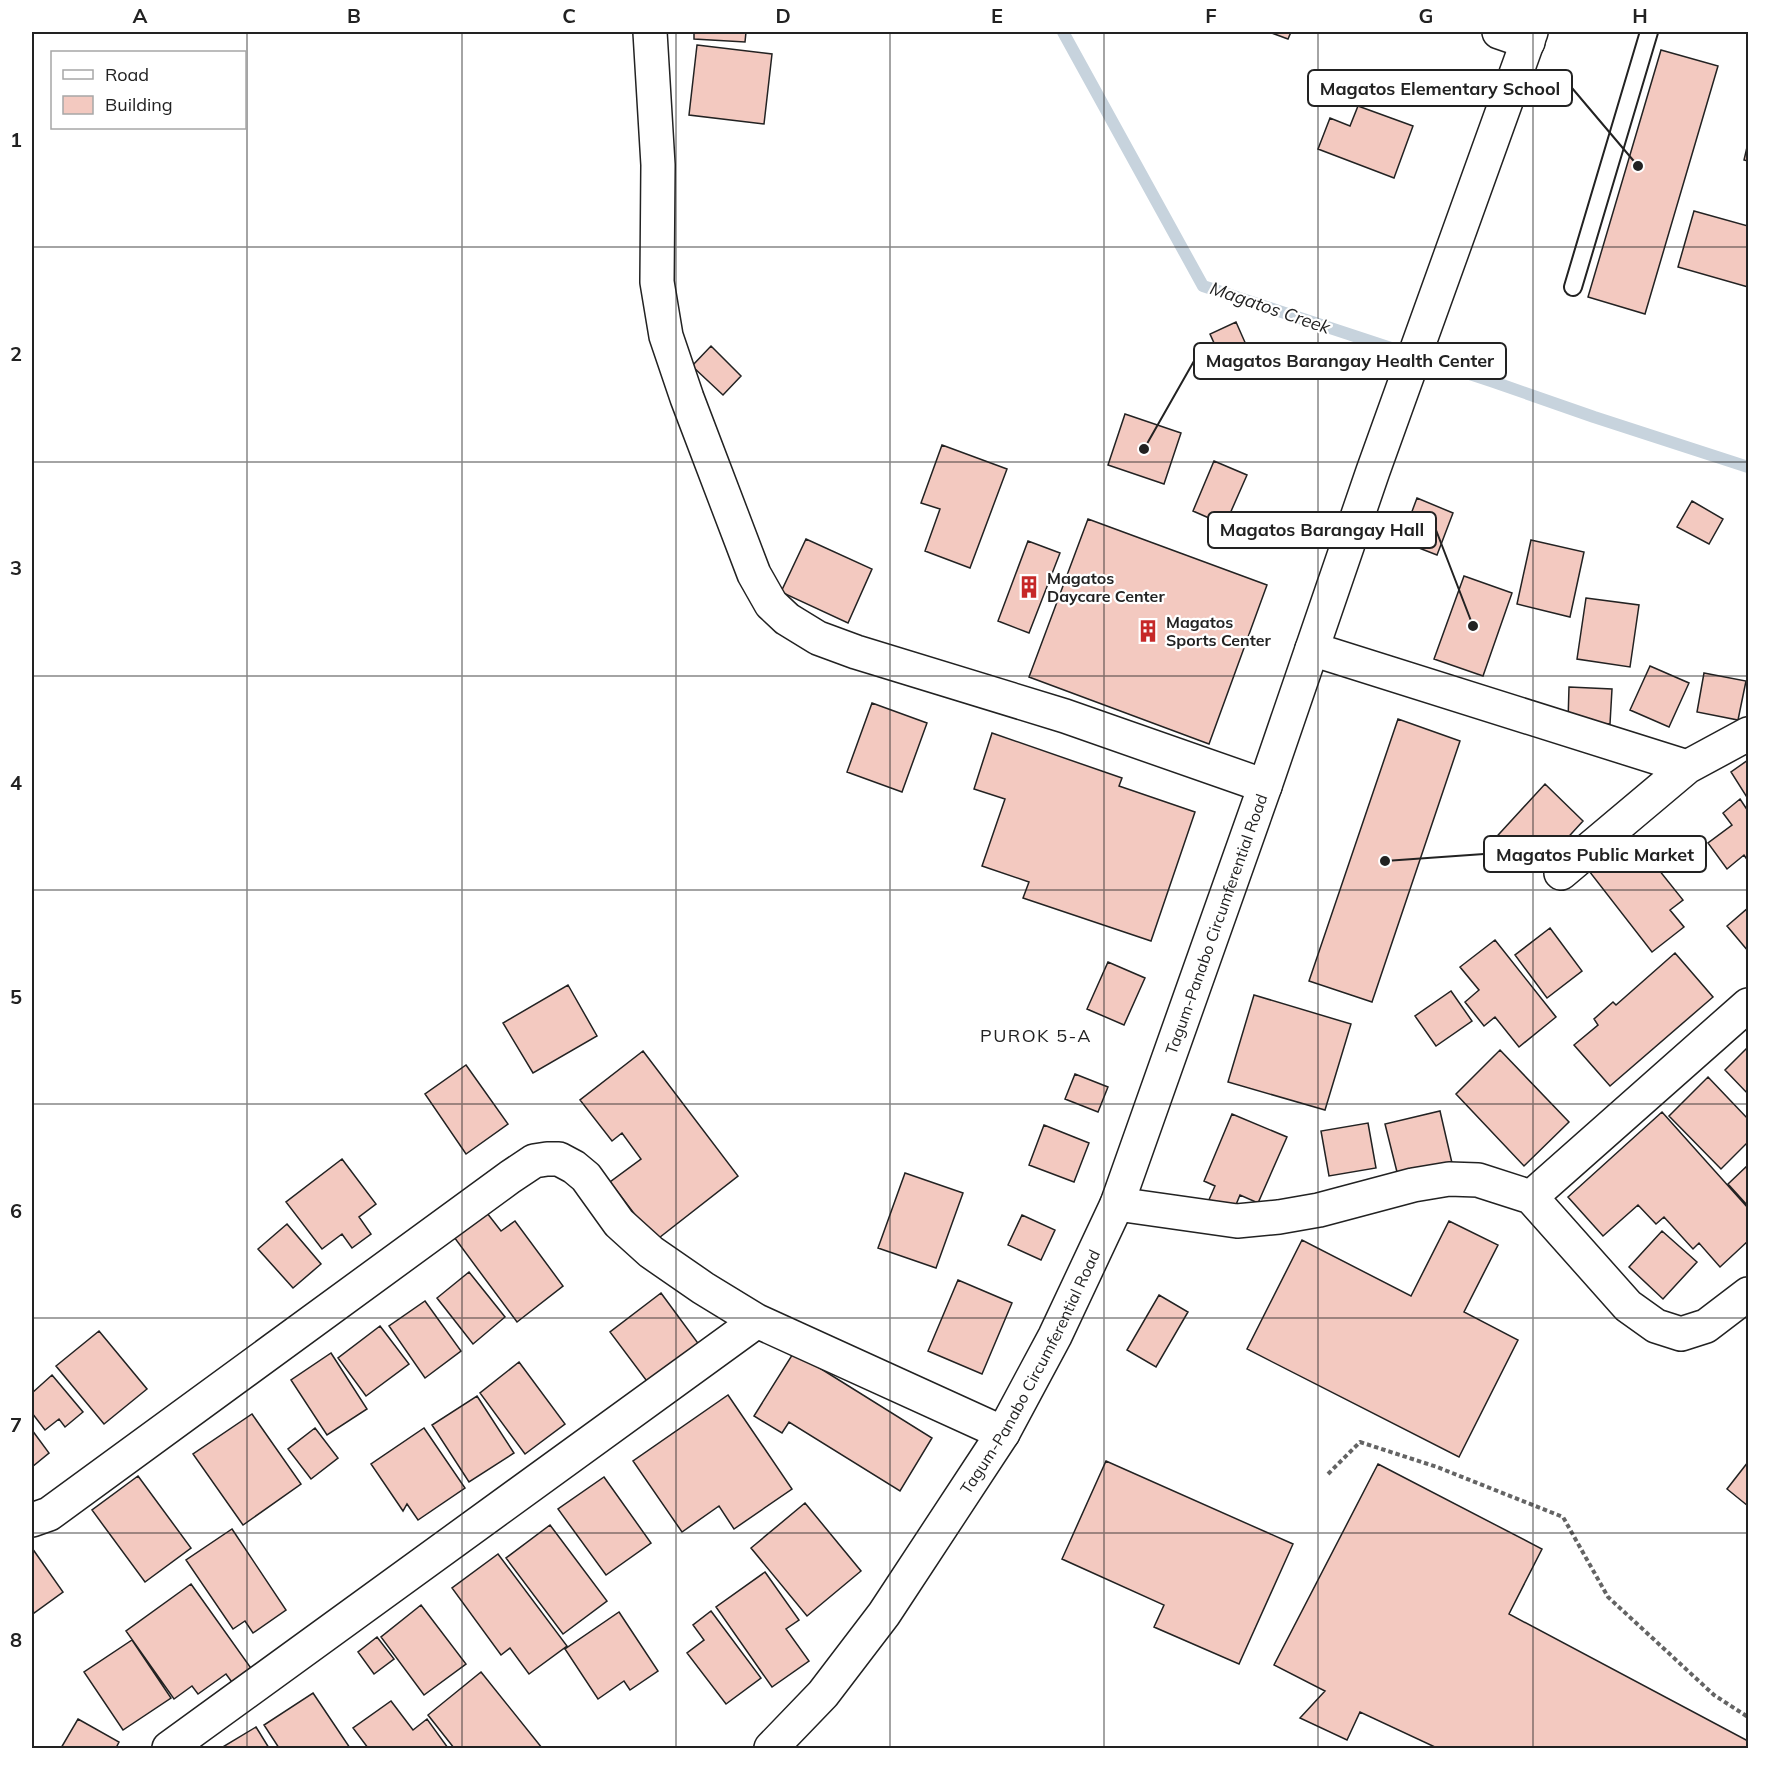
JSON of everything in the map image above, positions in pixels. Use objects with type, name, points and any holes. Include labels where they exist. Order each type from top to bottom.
[{"type":"main road","points":[[650,32],[658,165],[657,282],[666,336],[687,398],[754,574],[771,604],[787,619],[818,638],[856,652],[1065,716],[1265,786]]},
{"type":"main road","name":"Tagum-Panabo Circumferential Road","points":[[771,1749],[823,1694],[884,1614],[1003,1433],[1055,1336],[1117,1203],[1265,786],[1373,471],[1439,293],[1520,35]]},
{"type":"main road","points":[[1312,649],[1687,767]]},
{"type":"main road","points":[[1561,873],[1687,767],[1749,734]]},
{"type":"main road","points":[[1531,1197],[1749,1005]]},
{"type":"main road","points":[[32,1520],[49,1514],[534,1161],[560,1159],[574,1167],[586,1177],[620,1223],[651,1252],[703,1288],[757,1321],[1003,1433]]},
{"type":"main road","points":[[1117,1203],[1237,1221],[1319,1210],[1413,1185],[1449,1179],[1478,1180],[1531,1197],[1628,1306],[1656,1326],[1681,1334],[1706,1326],[1749,1294]]},
{"type":"main road","points":[[169,1749],[757,1321]]},
{"type":"lane","points":[[1573,287],[1649,32]]},
{"type":"path","points":[[1328,1474],[1360,1442],[1437,1467],[1563,1517],[1608,1597],[1714,1695],[1749,1717]]},
{"type":"building","points":[[694,32],[746,32],[745,42],[694,39]]},
{"type":"building","points":[[1269,32],[1291,32],[1288,39]]},
{"type":"building","points":[[697,45],[772,54],[764,124],[689,115]]},
{"type":"building","points":[[1661,50],[1718,66],[1645,314],[1588,297]]},
{"type":"building","points":[[1358,106],[1413,126],[1394,178],[1318,149],[1330,118],[1350,126]]},
{"type":"building","points":[[1748,143],[1748,161],[1744,160]]},
{"type":"building","points":[[1694,211],[1748,226],[1748,287],[1678,267]]},
{"type":"building","points":[[1236,322],[1255,365],[1229,376],[1210,334]]},
{"type":"building","points":[[711,346],[741,376],[723,395],[692,366]]},
{"type":"building","points":[[1125,414],[1181,433],[1164,484],[1108,465]]},
{"type":"building","points":[[942,445],[1007,469],[970,568],[925,551],[940,509],[921,503]]},
{"type":"building","points":[[1214,461],[1247,475],[1225,525],[1193,511]]},
{"type":"building","points":[[1417,498],[1453,513],[1437,555],[1401,541]]},
{"type":"building","points":[[1692,501],[1723,519],[1709,544],[1677,527]]},
{"type":"building","name":"Magatos Sports Center","points":[[1088,519],[1267,585],[1209,744],[1029,677]]},
{"type":"building","points":[[806,539],[872,569],[848,623],[781,592]]},
{"type":"building","points":[[1531,540],[1584,552],[1570,617],[1517,604]]},
{"type":"building","name":"Magatos Daycare Center","points":[[1028,541],[1060,553],[1029,633],[998,621]]},
{"type":"building","points":[[1464,576],[1512,593],[1483,676],[1434,659]]},
{"type":"building","points":[[1586,598],[1639,605],[1630,667],[1577,659]]},
{"type":"building","points":[[1650,666],[1689,683],[1669,727],[1630,710]]},
{"type":"building","points":[[1704,673],[1746,681],[1738,720],[1697,712]]},
{"type":"building","points":[[1569,687],[1612,689],[1610,724],[1568,722]]},
{"type":"building","points":[[872,703],[927,723],[902,792],[847,772]]},
{"type":"building","points":[[1398,719],[1460,741],[1372,1002],[1309,981]]},
{"type":"building","points":[[992,733],[1122,778],[1119,786],[1195,812],[1151,941],[1023,898],[1029,882],[982,866],[1005,799],[974,789]]},
{"type":"building","points":[[1748,760],[1748,799],[1731,772]]},
{"type":"building","points":[[1545,784],[1583,821],[1539,869],[1523,854],[1511,866],[1489,845]]},
{"type":"building","points":[[1740,799],[1748,811],[1748,861],[1744,855],[1727,869],[1708,843],[1732,825],[1723,813]]},
{"type":"building","points":[[1621,846],[1635,864],[1647,855],[1683,900],[1670,910],[1684,927],[1652,952],[1589,871]]},
{"type":"building","points":[[1748,908],[1748,951],[1727,926]]},
{"type":"building","points":[[1550,928],[1582,971],[1547,998],[1515,955]]},
{"type":"building","points":[[1495,940],[1556,1017],[1519,1047],[1495,1017],[1484,1026],[1465,1002],[1479,990],[1460,967]]},
{"type":"building","points":[[1675,953],[1713,997],[1610,1086],[1574,1045],[1598,1025],[1594,1019],[1613,1002],[1616,1005]]},
{"type":"building","points":[[1108,962],[1145,978],[1124,1025],[1087,1009]]},
{"type":"building","points":[[568,985],[597,1036],[533,1073],[503,1023]]},
{"type":"building","points":[[1451,991],[1472,1021],[1436,1046],[1415,1016]]},
{"type":"building","points":[[1254,995],[1351,1024],[1325,1110],[1228,1082]]},
{"type":"building","points":[[1748,1047],[1748,1094],[1725,1070]]},
{"type":"building","points":[[1500,1050],[1569,1122],[1524,1166],[1456,1094]]},
{"type":"building","points":[[643,1051],[738,1176],[655,1241],[610,1182],[641,1159],[622,1133],[612,1141],[580,1100]]},
{"type":"building","points":[[466,1065],[508,1124],[466,1154],[425,1094]]},
{"type":"building","points":[[1075,1074],[1108,1087],[1098,1112],[1065,1099]]},
{"type":"building","points":[[1708,1077],[1748,1119],[1748,1142],[1721,1169],[1669,1116]]},
{"type":"building","points":[[1440,1111],[1452,1163],[1398,1176],[1385,1124]]},
{"type":"building","points":[[1662,1112],[1748,1208],[1748,1241],[1720,1267],[1699,1243],[1693,1249],[1664,1217],[1656,1224],[1638,1205],[1603,1236],[1568,1197]]},
{"type":"building","points":[[1232,1114],[1287,1137],[1258,1203],[1240,1195],[1233,1212],[1208,1202],[1215,1186],[1204,1181]]},
{"type":"building","points":[[1368,1123],[1376,1168],[1329,1176],[1321,1131]]},
{"type":"building","points":[[1044,1125],[1089,1143],[1074,1182],[1029,1165]]},
{"type":"building","points":[[342,1159],[376,1204],[359,1217],[371,1234],[352,1248],[342,1234],[322,1249],[286,1202]]},
{"type":"building","points":[[1748,1165],[1748,1206],[1728,1184]]},
{"type":"building","points":[[905,1173],[963,1193],[936,1268],[878,1248]]},
{"type":"building","points":[[487,1213],[501,1231],[515,1221],[563,1286],[517,1322],[454,1237]]},
{"type":"building","points":[[1022,1215],[1055,1230],[1041,1260],[1008,1245]]},
{"type":"building","points":[[1449,1221],[1498,1245],[1464,1312],[1518,1340],[1459,1457],[1247,1349],[1302,1240],[1411,1296]]},
{"type":"building","points":[[287,1224],[321,1264],[293,1288],[258,1249]]},
{"type":"building","points":[[1662,1231],[1697,1262],[1663,1299],[1629,1267]]},
{"type":"building","points":[[469,1272],[505,1317],[473,1344],[437,1298]]},
{"type":"building","points":[[958,1280],[1012,1303],[982,1374],[928,1351]]},
{"type":"building","points":[[661,1293],[703,1350],[652,1388],[610,1332]]},
{"type":"building","points":[[1159,1295],[1188,1312],[1156,1367],[1127,1350]]},
{"type":"building","points":[[425,1301],[461,1351],[425,1378],[389,1326]]},
{"type":"building","points":[[380,1326],[409,1364],[366,1396],[338,1358]]},
{"type":"building","points":[[99,1331],[147,1389],[104,1424],[56,1366]]},
{"type":"building","points":[[794,1352],[932,1438],[900,1491],[789,1422],[782,1433],[754,1416]]},
{"type":"building","points":[[331,1353],[367,1409],[327,1435],[291,1380]]},
{"type":"building","points":[[519,1362],[565,1424],[525,1454],[480,1393]]},
{"type":"building","points":[[52,1375],[83,1412],[65,1427],[59,1419],[45,1430],[32,1413],[32,1393]]},
{"type":"building","points":[[728,1395],[792,1489],[734,1529],[719,1506],[682,1532],[633,1461]]},
{"type":"building","points":[[477,1396],[514,1453],[469,1482],[432,1425]]},
{"type":"building","points":[[252,1414],[301,1484],[243,1525],[193,1454]]},
{"type":"building","points":[[315,1428],[338,1458],[311,1479],[288,1449]]},
{"type":"building","points":[[424,1428],[465,1488],[418,1520],[407,1504],[403,1511],[371,1464]]},
{"type":"building","points":[[32,1430],[49,1453],[32,1467]]},
{"type":"building","points":[[1106,1461],[1293,1544],[1239,1664],[1154,1627],[1164,1605],[1062,1559]]},
{"type":"building","points":[[1748,1462],[1748,1506],[1727,1489]]},
{"type":"building","points":[[1378,1464],[1542,1549],[1509,1614],[1748,1741],[1748,1748],[1437,1748],[1360,1712],[1347,1740],[1300,1718],[1325,1691],[1274,1665]]},
{"type":"building","points":[[138,1476],[191,1548],[145,1582],[92,1510]]},
{"type":"building","points":[[604,1477],[651,1543],[606,1575],[558,1509]]},
{"type":"building","points":[[805,1503],[861,1571],[807,1616],[751,1548]]},
{"type":"building","points":[[550,1525],[607,1601],[563,1634],[506,1558]]},
{"type":"building","points":[[232,1529],[286,1610],[253,1633],[245,1621],[233,1629],[186,1560]]},
{"type":"building","points":[[32,1548],[63,1592],[34,1613],[32,1609]]},
{"type":"building","points":[[498,1554],[567,1646],[529,1674],[510,1648],[501,1655],[452,1588]]},
{"type":"building","points":[[765,1572],[799,1620],[786,1629],[809,1661],[772,1687],[716,1607]]},
{"type":"building","points":[[191,1584],[253,1671],[234,1685],[226,1674],[198,1694],[192,1686],[174,1699],[126,1631]]},
{"type":"building","points":[[421,1605],[466,1664],[424,1695],[381,1637]]},
{"type":"building","points":[[711,1611],[761,1678],[726,1704],[687,1653],[704,1640],[693,1625]]},
{"type":"building","points":[[619,1612],[658,1671],[630,1690],[624,1681],[598,1699],[565,1649]]},
{"type":"building","points":[[377,1637],[394,1659],[374,1674],[358,1652]]},
{"type":"building","points":[[132,1640],[171,1698],[123,1730],[84,1672]]},
{"type":"building","points":[[481,1672],[542,1748],[454,1748],[428,1715]]},
{"type":"building","points":[[313,1693],[350,1748],[279,1748],[264,1725]]},
{"type":"building","points":[[391,1701],[413,1730],[427,1719],[448,1748],[368,1748],[353,1728]]},
{"type":"building","points":[[78,1719],[119,1742],[116,1748],[61,1748]]},
{"type":"building","points":[[256,1727],[269,1748],[221,1748]]},
{"type":"waterway","name":"Magatos Creek","points":[[1063,32],[1203,286],[1748,467]]},
{"type":"place","name":"Magatos Elementary School","points":[[1638,166]]},
{"type":"place","name":"Magatos Barangay Health Center","points":[[1144,449]]},
{"type":"place","name":"Magatos Daycare Center","points":[[1029,587]]},
{"type":"place","name":"Magatos Barangay Hall","points":[[1473,626]]},
{"type":"place","name":"Magatos Sports Center","points":[[1148,631]]},
{"type":"place","name":"Magatos Public Market","points":[[1385,861]]},
{"type":"district","name":"PUROK 5-A","points":[[1036,1036]]}]
